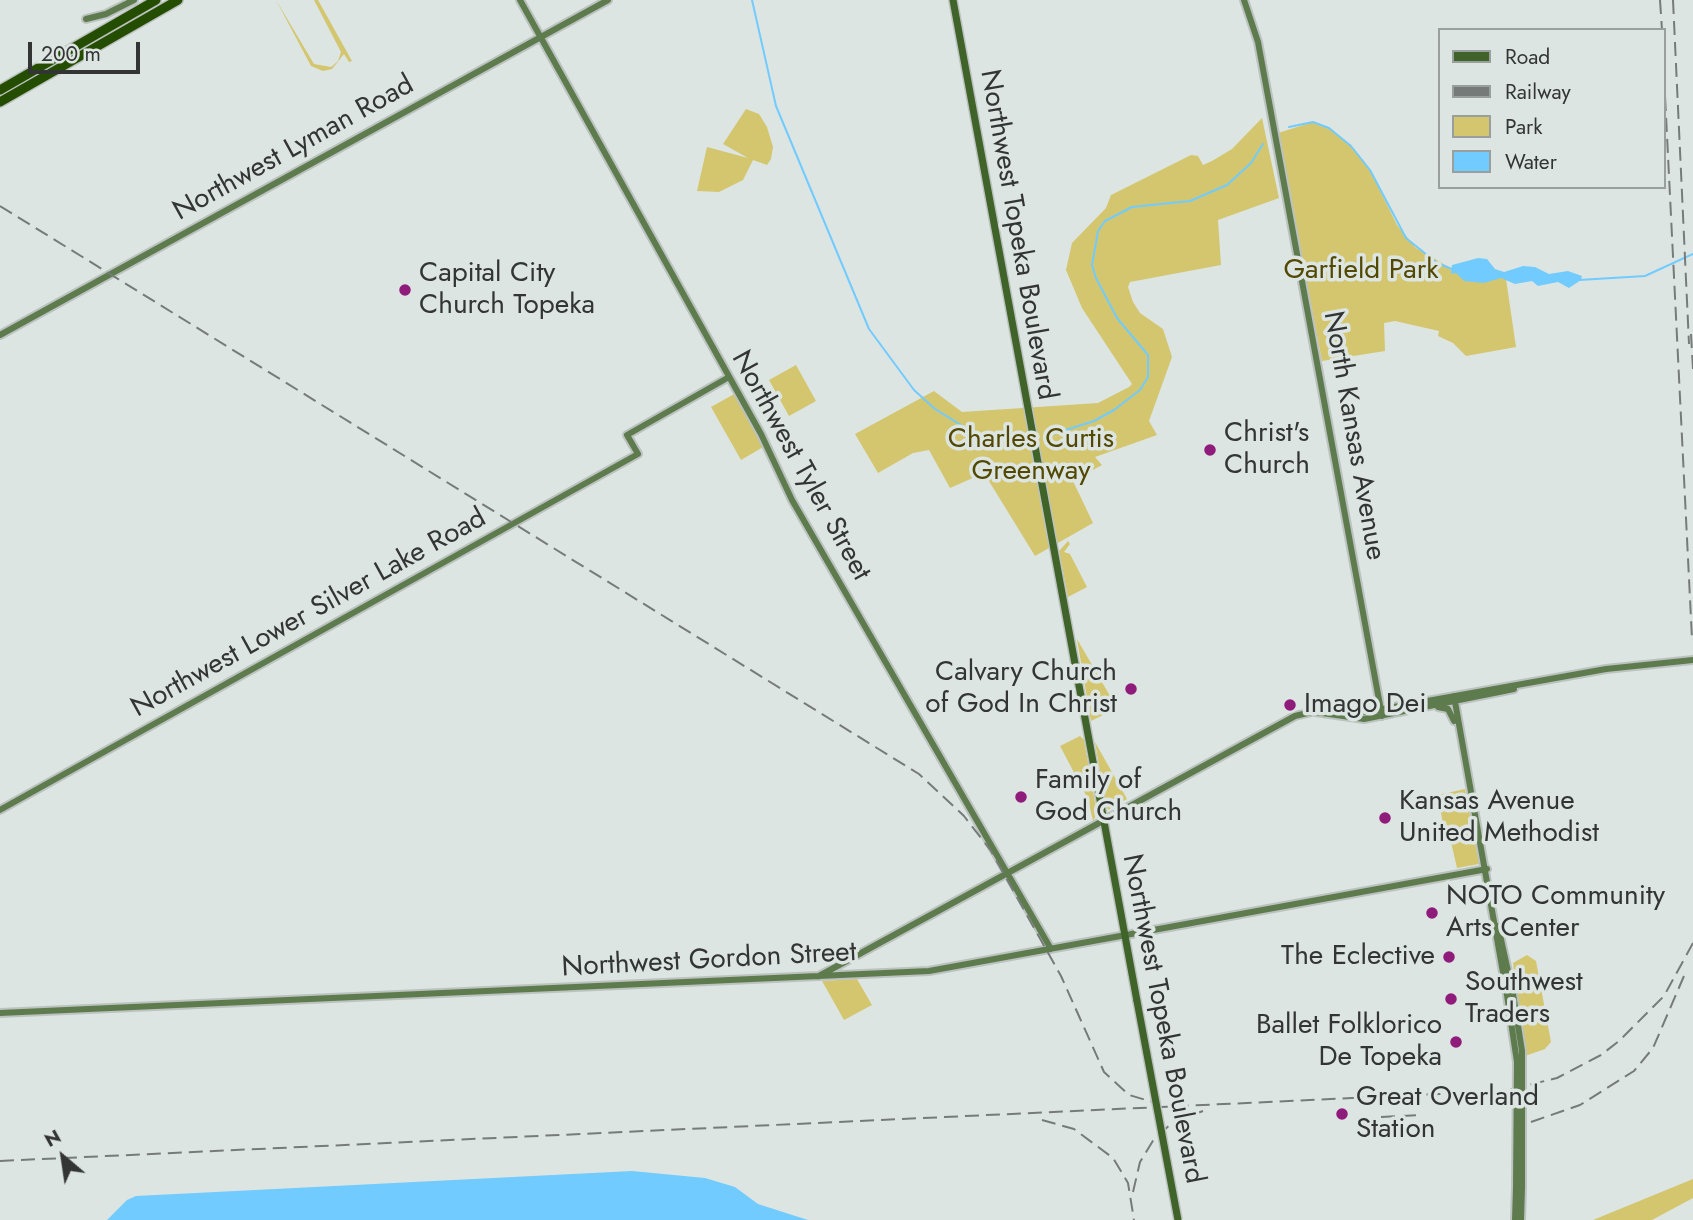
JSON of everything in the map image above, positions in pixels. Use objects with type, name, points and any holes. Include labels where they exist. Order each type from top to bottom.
[{"type":"highway","points":[[0,90],[156,0]]},
{"type":"highway","points":[[0,102],[178,0]]},
{"type":"main road","points":[[86,19],[106,14],[134,0]]},
{"type":"main road","name":"Northwest Tyler Street","points":[[520,0],[774,459],[792,500],[1051,949]]},
{"type":"main road","name":"Northwest Lyman Road","points":[[0,335],[608,0]]},
{"type":"main road","name":"Northwest Topeka Boulevard","points":[[953,0],[1178,1220]]},
{"type":"main road","name":"North Kansas Avenue","points":[[1244,0],[1258,42],[1382,713]]},
{"type":"main road","name":"Northwest Lower Silver Lake Road","points":[[0,810],[638,454],[627,435],[729,377]]},
{"type":"main road","points":[[1382,713],[1606,669],[1693,660]]},
{"type":"main road","points":[[1420,709],[1454,699]]},
{"type":"main road","points":[[1454,699],[1522,1051],[1521,1220]]},
{"type":"main road","points":[[818,977],[1282,722],[1324,709],[1382,713],[1448,709],[1463,742]]},
{"type":"main road","name":"Northwest Gordon Street","points":[[0,1013],[929,971],[1486,869]]},
{"type":"main road","points":[[1510,994],[1517,1062],[1515,1220]]},
{"type":"green space","points":[[276,0],[314,64],[331,67],[338,61],[341,52],[314,0],[318,0],[352,61],[349,62],[344,54],[332,69],[323,71],[311,66]]},
{"type":"green space","points":[[746,109],[759,114],[767,127],[773,147],[771,159],[767,165],[753,160],[743,180],[719,192],[697,191],[707,147],[748,158],[723,144]]},
{"type":"green space","name":"Charles Curtis Greenway","points":[[1262,118],[1279,198],[1218,220],[1221,265],[1130,282],[1128,287],[1133,302],[1140,313],[1163,329],[1172,357],[1149,421],[1157,435],[1095,457],[1102,465],[1073,481],[1093,523],[1035,556],[984,473],[950,488],[929,450],[913,453],[878,473],[855,434],[934,391],[962,412],[1098,403],[1129,387],[1132,384],[1082,308],[1066,270],[1072,243],[1106,208],[1111,195],[1191,155],[1198,156],[1203,165],[1212,161],[1232,149]]},
{"type":"green space","name":"Garfield Park","points":[[1313,122],[1329,128],[1351,146],[1370,170],[1397,225],[1416,248],[1452,269],[1506,279],[1516,347],[1466,356],[1453,343],[1438,336],[1439,331],[1395,321],[1384,323],[1385,351],[1322,361],[1278,133]]},
{"type":"green space","points":[[796,365],[816,401],[789,416],[769,380]]},
{"type":"green space","points":[[736,393],[765,446],[741,460],[711,407]]},
{"type":"green space","points":[[1068,541],[1070,544],[1064,552],[1070,554],[1087,587],[1068,597],[1059,551]]},
{"type":"green space","points":[[1077,639],[1117,708],[1091,721]]},
{"type":"green space","points":[[1080,736],[1084,740],[1097,814],[1093,821],[1088,799],[1060,746]]},
{"type":"green space","points":[[1095,742],[1127,799],[1108,810],[1105,801]]},
{"type":"green space","points":[[1465,789],[1479,864],[1457,868],[1451,842],[1446,842],[1438,795]]},
{"type":"green space","points":[[1527,955],[1536,961],[1551,1042],[1545,1049],[1525,1056],[1513,963]]},
{"type":"green space","points":[[857,979],[872,1005],[844,1020],[822,981]]},
{"type":"green space","points":[[1693,1179],[1693,1198],[1652,1220],[1593,1220]]},
{"type":"water","points":[[1478,258],[1487,259],[1495,269],[1504,272],[1523,266],[1535,267],[1549,274],[1568,271],[1582,276],[1581,280],[1569,288],[1558,282],[1538,286],[1532,281],[1515,284],[1501,278],[1484,283],[1464,281],[1456,273],[1451,274],[1452,265]]},
{"type":"water","points":[[632,1171],[705,1178],[735,1187],[758,1204],[808,1220],[107,1220],[127,1200],[136,1196]]},
{"type":"waterway","points":[[752,0],[776,106],[869,329],[914,390],[935,409],[977,435],[1013,440]]},
{"type":"waterway","points":[[1289,127],[1313,122],[1329,128],[1351,146],[1370,170],[1406,238],[1437,263],[1452,269]]},
{"type":"waterway","points":[[1053,434],[1094,421],[1114,410],[1140,390],[1148,377],[1148,355],[1117,318],[1092,265],[1098,231],[1105,221],[1132,207],[1190,201],[1227,185],[1251,163],[1263,144]]},
{"type":"waterway","points":[[1579,280],[1645,276],[1693,254]]},
{"type":"railway","points":[[1660,0],[1662,28]]},
{"type":"railway","points":[[1673,0],[1689,344]]},
{"type":"railway","points":[[1665,95],[1692,639]]},
{"type":"railway","points":[[0,206],[919,774],[964,816],[991,851],[1061,976],[1104,1072],[1129,1095],[1156,1103]]},
{"type":"railway","points":[[1691,334],[1693,369]]},
{"type":"railway","points":[[0,1161],[1504,1091],[1557,1078],[1601,1055],[1619,1041],[1664,996],[1693,943]]},
{"type":"railway","points":[[1531,1122],[1580,1105],[1634,1071],[1653,1048],[1684,976]]},
{"type":"railway","points":[[1133,1192],[1140,1162],[1154,1139],[1173,1122],[1203,1111]]},
{"type":"railway","points":[[1381,1117],[1421,1115]]},
{"type":"railway","points":[[1042,1120],[1074,1129],[1113,1158],[1128,1183],[1134,1220]]},
{"type":"place","name":"Capital City Church Topeka","points":[[405,290]]},
{"type":"place","name":"Christ's Church","points":[[1210,450]]},
{"type":"place","name":"Calvary Church of God In Christ","points":[[1131,689]]},
{"type":"place","name":"Imago Dei","points":[[1290,705]]},
{"type":"place","name":"Family of God Church","points":[[1021,797]]},
{"type":"place","name":"Kansas Avenue United Methodist","points":[[1385,818]]},
{"type":"place","name":"NOTO Community Arts Center","points":[[1432,913]]},
{"type":"place","name":"The Eclective","points":[[1449,957]]},
{"type":"place","name":"Southwest Traders","points":[[1451,999]]},
{"type":"place","name":"Ballet Folklorico De Topeka","points":[[1456,1042]]},
{"type":"place","name":"Great Overland Station","points":[[1342,1114]]}]
